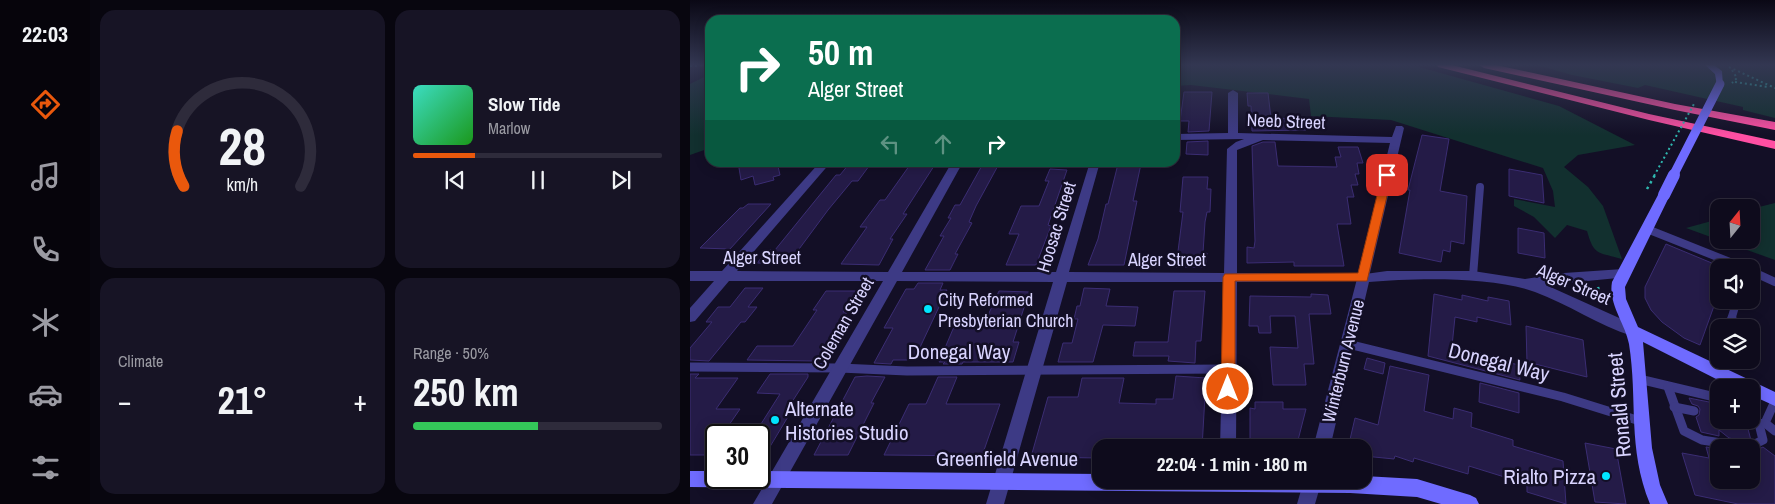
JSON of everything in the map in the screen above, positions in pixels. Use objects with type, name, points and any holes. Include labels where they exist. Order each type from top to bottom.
[{"type":"highway","points":[[1537,89],[1648,117],[1775,145]]},
{"type":"highway","points":[[1574,89],[1659,110],[1775,135]]},
{"type":"highway","points":[[1593,89],[1675,107],[1775,126]]},
{"type":"main road","name":"Ronald Street","points":[[1659,504],[1649,476],[1642,447],[1637,350],[1626,313],[1618,300],[1618,288],[1623,274],[1718,89]]},
{"type":"main road","points":[[1632,330],[1710,362]]},
{"type":"main road","points":[[1723,369],[1738,379]]},
{"type":"main road","points":[[1760,392],[1775,400]]},
{"type":"main road","name":"Greenfield Avenue","points":[[690,479],[1092,481]]},
{"type":"main road","name":"Greenfield Avenue","points":[[1372,485],[1417,488],[1470,504]]},
{"type":"street","points":[[1233,93],[1233,136]]},
{"type":"street","name":"Neeb Street","points":[[1180,137],[1233,136],[1261,138],[1397,134]]},
{"type":"street","name":"Winterburn Avenue","points":[[1323,439],[1348,344],[1397,134]]},
{"type":"street","points":[[1228,439],[1232,149],[1240,144],[1261,138]]},
{"type":"street","points":[[690,317],[822,167]]},
{"type":"street","name":"Coleman Street","points":[[762,504],[955,167]]},
{"type":"street","name":"Hoosac Street","points":[[994,504],[1094,167]]},
{"type":"street","points":[[1527,284],[1564,278],[1623,274]]},
{"type":"street","name":"Alger Street","points":[[690,276],[1363,278],[1387,276],[1473,276],[1527,284],[1632,330]]},
{"type":"street","points":[[1306,504],[1310,489]]},
{"type":"lane","points":[[1473,276],[1480,187]]},
{"type":"lane","points":[[1647,229],[1722,259]]},
{"type":"lane","points":[[1760,275],[1775,282]]},
{"type":"lane","name":"Donegal Way","points":[[1348,344],[1563,397],[1640,421]]},
{"type":"lane","name":"Donegal Way","points":[[690,367],[840,368],[907,371],[1228,369]]},
{"type":"lane","points":[[1639,379],[1710,396]]},
{"type":"lane","points":[[1668,387],[1684,430],[1690,436],[1710,441]]},
{"type":"lane","points":[[1760,416],[1775,400]]},
{"type":"lane","points":[[1674,407],[1694,411]]},
{"type":"lane","points":[[1760,424],[1775,431]]},
{"type":"lane","points":[[1758,429],[1763,440],[1760,442]]},
{"type":"path","points":[[1648,189],[1698,97]]},
{"type":"path","points":[[1597,286],[1601,302]]},
{"type":"green space","points":[[690,89],[705,89],[705,150],[690,155]]},
{"type":"green space","points":[[1221,89],[1496,89],[1559,106],[1635,145],[1578,155],[1564,167],[1588,187],[1603,206],[1622,259],[1598,252],[1592,245],[1587,231],[1567,225],[1555,238],[1534,217],[1514,206],[1514,199],[1555,207],[1553,191],[1543,168],[1391,120],[1311,116],[1309,99]]},
{"type":"green space","points":[[1661,89],[1775,89],[1775,118],[1743,110],[1743,107]]},
{"type":"green space","points":[[1775,203],[1775,260],[1744,249],[1760,249],[1760,207]]},
{"type":"green space","points":[[1710,221],[1710,237],[1686,228]]},
{"type":"building","points":[[1184,92],[1212,92],[1209,131],[1188,132],[1189,121],[1180,121]]},
{"type":"building","points":[[1247,93],[1268,93],[1271,118],[1305,119],[1306,130],[1252,131],[1251,106],[1248,106]]},
{"type":"building","points":[[1422,135],[1449,139],[1440,191],[1467,196],[1464,244],[1451,241],[1450,252],[1443,250],[1441,262],[1399,253],[1410,190],[1408,190]]},
{"type":"building","points":[[1208,141],[1208,155],[1186,154],[1187,142]]},
{"type":"building","points":[[1263,142],[1275,142],[1278,166],[1337,167],[1335,157],[1341,157],[1338,147],[1358,147],[1363,163],[1357,163],[1359,174],[1355,174],[1358,185],[1351,185],[1354,197],[1347,197],[1351,224],[1337,224],[1344,266],[1294,266],[1294,262],[1247,263],[1247,247],[1254,248],[1255,241],[1252,146]]},
{"type":"building","points":[[739,167],[778,167],[780,175],[773,177],[774,180],[755,185],[753,176],[741,180]]},
{"type":"building","points":[[847,167],[868,167],[858,181],[852,181],[788,264],[757,263],[768,250],[775,250],[836,175],[840,175]]},
{"type":"building","points":[[908,167],[933,167],[903,214],[907,214],[890,239],[893,239],[879,265],[841,264],[867,227],[860,227],[880,200],[885,200]]},
{"type":"building","points":[[981,167],[997,167],[976,206],[969,222],[972,223],[955,254],[958,254],[950,270],[925,270],[944,236],[940,236],[951,218],[948,218],[955,205],[960,205]]},
{"type":"building","points":[[1117,167],[1140,167],[1133,201],[1137,201],[1124,265],[1088,265],[1098,239],[1106,204],[1108,204]]},
{"type":"building","points":[[1050,169],[1067,170],[1048,225],[1051,226],[1036,265],[1006,265],[1019,234],[1009,234],[1021,206],[1039,206],[1049,181],[1045,181]]},
{"type":"building","points":[[1509,169],[1542,175],[1544,203],[1509,196]]},
{"type":"building","points":[[1183,177],[1208,177],[1207,189],[1211,189],[1210,212],[1207,212],[1205,222],[1203,253],[1207,253],[1206,267],[1176,267],[1183,212],[1180,212]]},
{"type":"building","points":[[748,204],[771,204],[730,249],[700,248],[740,208]]},
{"type":"building","points":[[1518,228],[1544,233],[1545,258],[1518,253]]},
{"type":"building","points":[[1666,244],[1710,262],[1710,309],[1713,309],[1700,345],[1684,338],[1662,322],[1651,310],[1645,298],[1645,287]]},
{"type":"building","points":[[918,283],[943,283],[940,290],[947,290],[914,360],[893,360],[891,364],[874,363],[893,328],[884,328],[906,289],[914,289]]},
{"type":"building","points":[[745,288],[763,288],[748,307],[757,307],[745,322],[741,322],[709,361],[690,360],[690,348],[712,322],[706,322],[718,307],[730,307]]},
{"type":"building","points":[[1084,288],[1110,289],[1106,306],[1138,307],[1135,326],[1103,325],[1093,362],[1058,362],[1063,343],[1072,343],[1078,319],[1074,319],[1077,306],[1080,306]]},
{"type":"building","points":[[826,291],[857,291],[843,312],[847,312],[816,361],[747,360],[757,346],[793,346],[817,310],[813,310]]},
{"type":"building","points":[[999,291],[1029,292],[1013,342],[1019,342],[1013,362],[943,364],[945,362],[939,362],[956,322],[985,322]]},
{"type":"building","points":[[1174,291],[1205,291],[1201,341],[1196,341],[1195,363],[1168,361],[1169,356],[1133,356],[1135,342],[1168,342]]},
{"type":"building","points":[[1311,294],[1328,295],[1331,314],[1309,314],[1314,364],[1304,364],[1306,385],[1273,385],[1270,347],[1298,348],[1295,316],[1270,316],[1271,333],[1259,333],[1258,326],[1249,326],[1250,296],[1311,297]]},
{"type":"building","points":[[1434,294],[1462,300],[1462,295],[1488,301],[1488,297],[1509,301],[1511,325],[1477,317],[1477,322],[1455,317],[1452,346],[1481,353],[1481,356],[1519,365],[1520,380],[1428,356]]},
{"type":"building","points":[[1526,326],[1583,340],[1587,377],[1527,362]]},
{"type":"building","points":[[1367,358],[1385,363],[1383,374],[1364,369]]},
{"type":"building","points":[[1390,366],[1429,375],[1424,411],[1453,419],[1454,408],[1472,413],[1471,427],[1513,440],[1513,446],[1563,461],[1566,504],[1527,492],[1527,484],[1469,466],[1468,474],[1414,458],[1413,462],[1395,456],[1394,459],[1372,457],[1372,439],[1350,439],[1355,418],[1378,425]]},
{"type":"building","points":[[690,374],[699,374],[695,378],[738,378],[716,409],[740,409],[730,424],[705,424],[705,455],[690,455]]},
{"type":"building","points":[[770,374],[808,374],[808,377],[790,405],[795,405],[770,447],[770,424],[761,424],[780,394],[757,393]]},
{"type":"building","points":[[1176,376],[1206,378],[1203,439],[1092,439],[1092,458],[1031,457],[1048,397],[1078,397],[1082,378],[1124,378],[1119,403],[1156,404],[1156,399],[1173,399]]},
{"type":"building","points":[[855,377],[885,377],[871,403],[874,403],[848,455],[814,455]]},
{"type":"building","points":[[938,377],[957,377],[946,404],[1000,404],[982,456],[884,455],[909,404],[926,404]]},
{"type":"building","points":[[1480,383],[1519,393],[1519,413],[1479,402]]},
{"type":"building","points":[[1689,398],[1710,402],[1710,429],[1748,429],[1751,439],[1729,438],[1719,430],[1719,436],[1701,432],[1696,417],[1699,415],[1700,409],[1692,404]]},
{"type":"building","points":[[1255,402],[1283,402],[1283,409],[1306,409],[1298,439],[1250,439],[1250,408],[1255,409]]},
{"type":"building","name":"Rialto Pizza","points":[[1585,443],[1616,449],[1626,504],[1595,502]]},
{"type":"building","points":[[1706,447],[1710,448],[1710,489],[1760,489],[1760,448],[1763,447],[1775,456],[1775,504],[1738,504],[1695,495],[1682,453],[1709,458]]},
{"type":"place","name":"City Reformed Presbyterian Church","points":[[928,309]]},
{"type":"place","name":"Alternate Histories Studio","points":[[775,420]]},
{"type":"place","name":"Rialto Pizza","points":[[1606,476]]},
{"type":"route","points":[[1228,389],[1229,277],[1363,278],[1387,175]]}]
